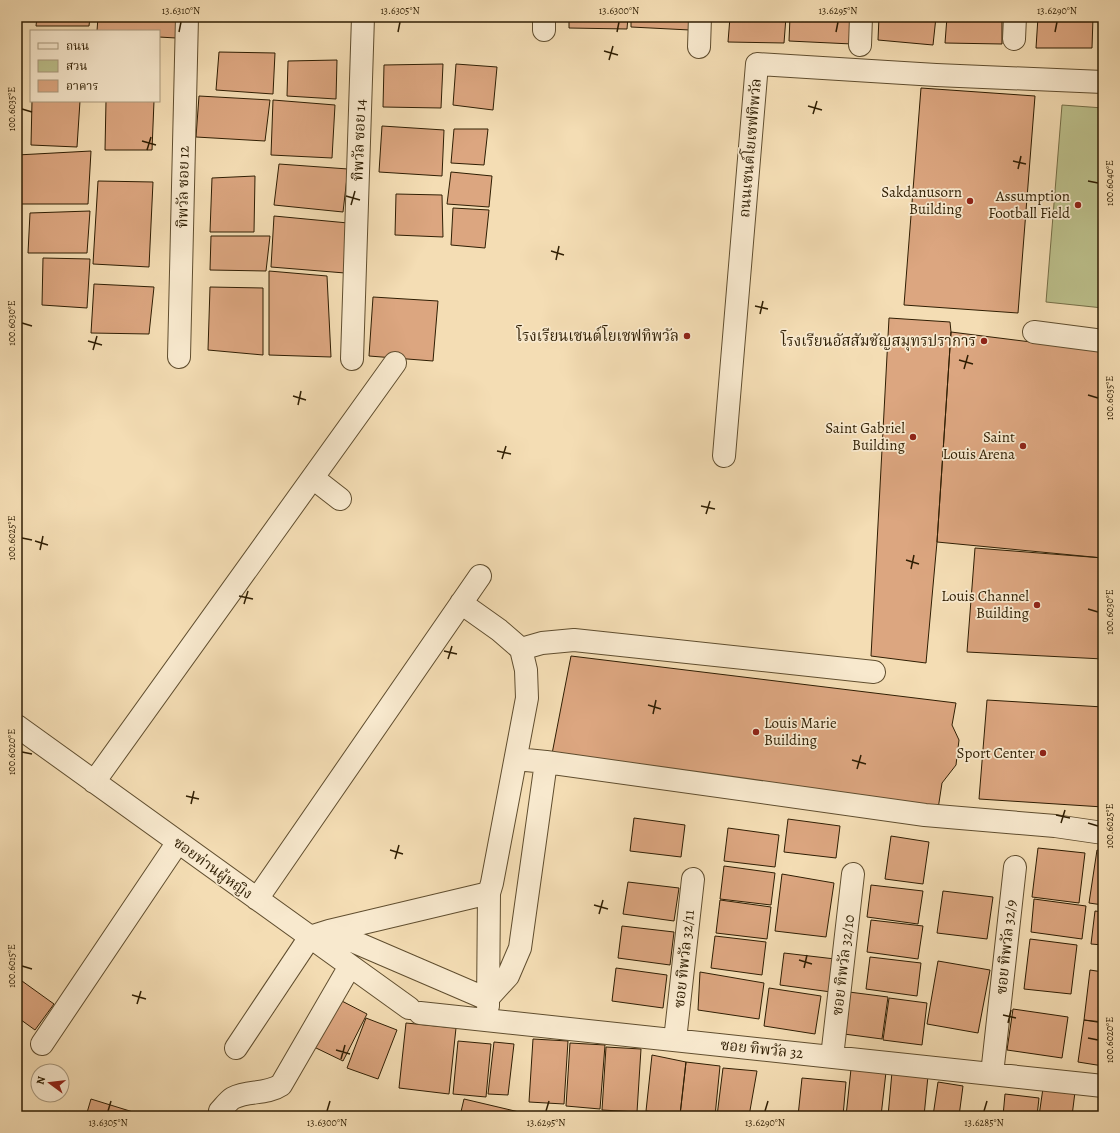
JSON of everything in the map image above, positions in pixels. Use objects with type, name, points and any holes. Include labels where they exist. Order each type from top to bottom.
[{"type":"street","name":"ทิพวัล ซอย 12","points":[[179,357],[187,17]]},
{"type":"street","name":"ทิพวัล ซอย 14","points":[[352,359],[363,17]]},
{"type":"street","points":[[699,47],[700,17]]},
{"type":"street","points":[[860,45],[861,17]]},
{"type":"street","points":[[1014,39],[1015,17]]},
{"type":"street","name":"ถนนเซนต์โยเซฟทิพวัล","points":[[724,456],[757,64],[936,75],[1103,82]]},
{"type":"street","points":[[1034,332],[1103,341]]},
{"type":"street","points":[[94,782],[395,363]]},
{"type":"street","points":[[313,478],[340,499]]},
{"type":"street","points":[[257,899],[480,576]]},
{"type":"street","points":[[461,603],[499,630],[521,649],[526,670],[527,698],[489,893],[488,1020]]},
{"type":"street","points":[[521,649],[542,643],[574,640],[874,672]]},
{"type":"street","name":"ซอยท่านผู้หญิง","points":[[17,726],[257,899],[320,934],[350,966],[415,1011]]},
{"type":"street","points":[[516,759],[925,815],[1055,826],[1103,833]]},
{"type":"street","points":[[487,998],[508,976],[520,948],[546,762]]},
{"type":"street","points":[[42,1044],[178,842]]},
{"type":"street","name":"ซอย ทิพวัล 32/9","points":[[992,1074],[1015,867]]},
{"type":"street","name":"ซอย ทิพวัล 32/10","points":[[832,1057],[854,874]]},
{"type":"street","name":"ซอย ทิพวัล 32/11","points":[[675,1040],[693,879]]},
{"type":"street","points":[[236,1048],[320,934],[489,893]]},
{"type":"street","points":[[320,934],[487,998]]},
{"type":"street","points":[[220,1111],[232,1099],[244,1094],[266,1092],[281,1085],[350,966]]},
{"type":"street","name":"ซอย ทิพวัล 32","points":[[415,1011],[1103,1086]]},
{"type":"green space","name":"Assumption Football Field","points":[[1062,105],[1103,108],[1103,308],[1046,302]]},
{"type":"building","points":[[37,17],[90,17],[89,26],[36,26]]},
{"type":"building","points":[[98,17],[177,17],[176,38],[160,37],[160,30],[97,30]]},
{"type":"building","points":[[569,17],[628,17],[627,29],[569,28]]},
{"type":"building","points":[[631,17],[690,17],[690,30],[631,27]]},
{"type":"building","points":[[730,17],[786,17],[784,43],[728,42]]},
{"type":"building","points":[[790,17],[854,17],[852,44],[789,41]]},
{"type":"building","points":[[879,17],[936,17],[933,45],[878,40]]},
{"type":"building","points":[[947,17],[1002,17],[1002,44],[945,43]]},
{"type":"building","points":[[1038,17],[1093,17],[1092,48],[1036,48]]},
{"type":"building","points":[[219,52],[275,53],[273,94],[216,90]]},
{"type":"building","points":[[337,60],[336,99],[287,96],[288,61]]},
{"type":"building","points":[[443,64],[441,108],[383,107],[384,65]]},
{"type":"building","points":[[456,64],[497,67],[493,110],[453,105]]},
{"type":"building","name":"Sakdanusorn Building","points":[[921,88],[1035,96],[1018,313],[904,305]]},
{"type":"building","points":[[199,96],[270,100],[265,141],[196,137]]},
{"type":"building","points":[[273,100],[335,105],[332,158],[271,155]]},
{"type":"building","points":[[32,102],[80,102],[77,147],[31,145]]},
{"type":"building","points":[[106,102],[154,102],[152,150],[105,150]]},
{"type":"building","points":[[382,126],[444,130],[442,176],[379,172]]},
{"type":"building","points":[[454,129],[488,129],[484,165],[451,163]]},
{"type":"building","points":[[91,151],[88,204],[17,204],[17,155]]},
{"type":"building","points":[[279,164],[348,169],[343,212],[274,205]]},
{"type":"building","points":[[451,172],[492,176],[489,207],[447,204]]},
{"type":"building","points":[[255,176],[254,232],[210,232],[212,178]]},
{"type":"building","points":[[98,181],[153,182],[149,267],[93,264]]},
{"type":"building","points":[[396,194],[442,195],[443,237],[395,235]]},
{"type":"building","points":[[453,208],[489,210],[485,248],[451,245]]},
{"type":"building","points":[[90,211],[87,253],[28,253],[30,213]]},
{"type":"building","points":[[274,216],[348,223],[345,273],[271,267]]},
{"type":"building","points":[[211,236],[270,236],[266,271],[210,270]]},
{"type":"building","points":[[43,258],[90,259],[87,308],[42,305]]},
{"type":"building","points":[[269,271],[327,276],[331,357],[269,355]]},
{"type":"building","points":[[94,284],[154,287],[149,334],[91,333]]},
{"type":"building","points":[[210,287],[263,288],[263,355],[208,350]]},
{"type":"building","points":[[373,297],[438,301],[433,361],[369,356]]},
{"type":"building","name":"Saint Gabriel Building","points":[[889,318],[950,322],[951,332],[937,542],[926,663],[871,656]]},
{"type":"building","name":"Saint Louis Arena","points":[[951,332],[1103,351],[1103,558],[937,542]]},
{"type":"building","name":"Louis Channel Building","points":[[975,548],[1103,558],[1103,659],[967,652]]},
{"type":"building","name":"Louis Marie Building","points":[[571,656],[956,703],[952,725],[959,740],[956,765],[942,783],[938,809],[551,759]]},
{"type":"building","name":"Sport Center","points":[[987,700],[1103,707],[1103,807],[979,799]]},
{"type":"building","points":[[634,818],[685,825],[681,857],[630,851]]},
{"type":"building","points":[[788,819],[840,826],[836,858],[784,852]]},
{"type":"building","points":[[728,828],[779,835],[775,867],[724,861]]},
{"type":"building","points":[[891,836],[929,842],[923,884],[885,879]]},
{"type":"building","points":[[1038,848],[1085,853],[1079,903],[1032,897]]},
{"type":"building","points":[[1097,850],[1103,851],[1103,905],[1089,903]]},
{"type":"building","points":[[724,866],[775,873],[771,905],[720,899]]},
{"type":"building","points":[[782,874],[834,883],[826,937],[775,931]]},
{"type":"building","points":[[628,882],[679,888],[674,921],[623,914]]},
{"type":"building","points":[[871,885],[923,891],[918,924],[867,917]]},
{"type":"building","points":[[943,891],[993,897],[987,939],[937,933]]},
{"type":"building","points":[[1034,899],[1086,906],[1082,939],[1031,932]]},
{"type":"building","points":[[720,900],[771,907],[767,939],[716,933]]},
{"type":"building","points":[[1095,911],[1103,912],[1103,945],[1091,944]]},
{"type":"building","points":[[871,920],[923,926],[918,959],[867,952]]},
{"type":"building","points":[[622,926],[674,932],[670,965],[618,958]]},
{"type":"building","points":[[715,936],[766,942],[762,975],[711,968]]},
{"type":"building","points":[[1030,939],[1077,945],[1071,994],[1024,989]]},
{"type":"building","points":[[784,953],[835,959],[831,992],[780,985]]},
{"type":"building","points":[[870,957],[921,963],[917,996],[866,989]]},
{"type":"building","points":[[938,961],[990,970],[978,1033],[927,1024]]},
{"type":"building","points":[[616,968],[667,975],[663,1008],[612,1001]]},
{"type":"building","points":[[1090,970],[1103,972],[1103,1022],[1084,1020]]},
{"type":"building","points":[[700,972],[764,983],[759,1019],[698,1010]]},
{"type":"building","points":[[22,981],[54,1004],[35,1030],[17,1017],[17,989]]},
{"type":"building","points":[[769,988],[821,996],[815,1034],[764,1026]]},
{"type":"building","points":[[849,992],[888,997],[882,1039],[844,1034]]},
{"type":"building","points":[[889,998],[927,1003],[922,1045],[883,1040]]},
{"type":"building","points":[[338,999],[367,1014],[343,1061],[314,1047]]},
{"type":"building","points":[[1013,1009],[1068,1017],[1062,1058],[1007,1050]]},
{"type":"building","points":[[366,1018],[397,1030],[378,1079],[347,1068]]},
{"type":"building","points":[[1084,1020],[1103,1023],[1103,1066],[1078,1062]]},
{"type":"building","points":[[406,1023],[456,1028],[449,1094],[399,1088]]},
{"type":"building","points":[[533,1039],[568,1041],[564,1104],[529,1102]]},
{"type":"building","points":[[458,1041],[491,1044],[486,1097],[453,1094]]},
{"type":"building","points":[[494,1042],[514,1044],[508,1095],[488,1094]]},
{"type":"building","points":[[570,1043],[605,1045],[600,1109],[566,1106]]},
{"type":"building","points":[[606,1047],[641,1049],[637,1112],[602,1110]]},
{"type":"building","points":[[652,1055],[686,1062],[680,1115],[646,1111]]},
{"type":"building","points":[[686,1062],[720,1066],[715,1116],[680,1115]]},
{"type":"building","points":[[723,1068],[757,1071],[749,1116],[717,1116]]},
{"type":"building","points":[[851,1069],[886,1072],[881,1116],[846,1116]]},
{"type":"building","points":[[892,1072],[928,1076],[924,1116],[888,1116]]},
{"type":"building","points":[[802,1078],[846,1082],[843,1116],[798,1116]]},
{"type":"building","points":[[938,1082],[963,1086],[959,1116],[933,1116]]},
{"type":"building","points":[[1043,1088],[1075,1092],[1072,1116],[1039,1116]]},
{"type":"building","points":[[1005,1094],[1039,1098],[1037,1116],[1003,1116]]},
{"type":"building","points":[[91,1099],[146,1116],[86,1116]]},
{"type":"building","points":[[464,1099],[536,1116],[460,1116]]},
{"type":"place","name":"Sakdanusorn Building","points":[[970,201]]},
{"type":"place","name":"Assumption Football Field","points":[[1078,205]]},
{"type":"place","name":"โรงเรียนเซนต์โยเซฟทิพวัล","points":[[687,336]]},
{"type":"place","name":"โรงเรียนอัสสัมชัญสมุทรปราการ","points":[[984,341]]},
{"type":"place","name":"Saint Gabriel Building","points":[[913,437]]},
{"type":"place","name":"Saint Louis Arena","points":[[1023,446]]},
{"type":"place","name":"Louis Channel Building","points":[[1037,605]]},
{"type":"place","name":"Louis Marie Building","points":[[756,732]]},
{"type":"place","name":"Sport Center","points":[[1043,753]]}]
